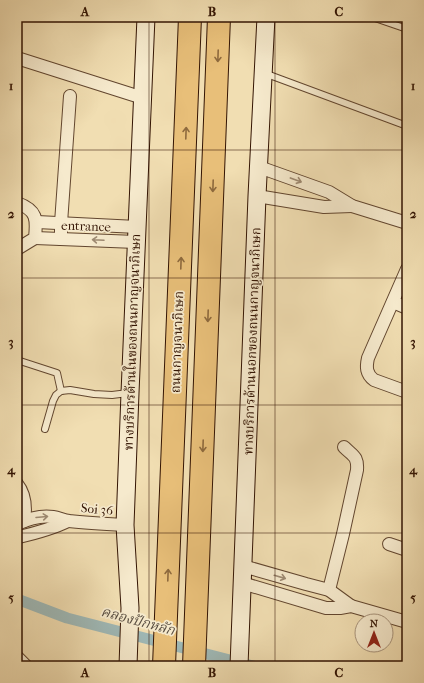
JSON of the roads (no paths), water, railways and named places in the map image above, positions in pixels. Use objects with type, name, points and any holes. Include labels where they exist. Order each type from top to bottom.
[{"type":"highway","name":"ถนนกาญจนาภิเษก","points":[[164,665],[190,17]]},
{"type":"highway","points":[[194,666],[219,17]]},
{"type":"main road","name":"ทางบริการด้านในของถนนกาญจนาภิเษก","points":[[128,666],[130,608],[125,525],[146,17]]},
{"type":"main road","name":"ทางบริการด้านนอกของถนนกาญจนาภิเษก","points":[[239,666],[257,196],[266,17]]},
{"type":"street","points":[[17,58],[143,98]]},
{"type":"street","points":[[61,239],[70,96]]},
{"type":"street","points":[[259,167],[329,192],[352,206],[407,223]]},
{"type":"street","points":[[257,196],[324,207],[352,206]]},
{"type":"street","points":[[17,249],[35,238],[36,222],[31,209],[21,204]]},
{"type":"street","points":[[36,222],[61,223],[137,234]]},
{"type":"street","name":"entrance","points":[[35,238],[61,239],[137,234]]},
{"type":"street","points":[[407,269],[368,358],[367,365],[367,372],[374,380],[407,392]]},
{"type":"street","points":[[393,302],[407,308]]},
{"type":"street","points":[[329,590],[358,463],[356,458],[344,447]]},
{"type":"street","points":[[17,484],[22,490],[26,509],[19,531],[35,534],[68,521]]},
{"type":"street","name":"Soi 36","points":[[19,531],[36,518],[46,516],[68,521],[125,525]]},
{"type":"street","points":[[389,544],[407,550]]},
{"type":"street","points":[[243,566],[329,590],[351,606],[407,622]]},
{"type":"street","points":[[242,583],[326,608],[351,606]]},
{"type":"street","points":[[302,601],[306,584]]},
{"type":"street","points":[[17,657],[26,666]]},
{"type":"lane","points":[[372,17],[407,29]]},
{"type":"lane","points":[[264,73],[407,126]]},
{"type":"lane","points":[[17,360],[57,372],[61,391]]},
{"type":"lane","points":[[45,429],[53,401],[56,395],[61,391],[70,390],[112,395],[130,393]]},
{"type":"waterway","name":"คลองปักหลัก","points":[[17,599],[67,618],[253,666]]}]
